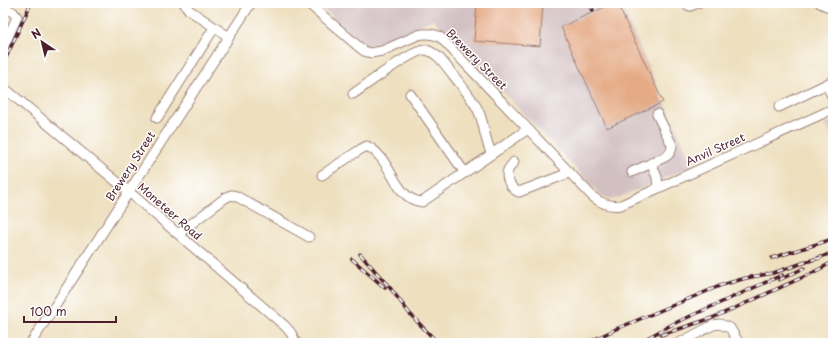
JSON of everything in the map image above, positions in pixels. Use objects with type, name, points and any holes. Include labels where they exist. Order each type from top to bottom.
[{"type":"street","points":[[184,3],[188,10],[229,37]]},
{"type":"street","name":"Brewery Street","points":[[31,343],[251,3]]},
{"type":"street","name":"Brewery Street","points":[[308,3],[359,47],[371,53],[382,51],[423,34],[434,34],[440,37],[592,197],[598,202],[607,205]]},
{"type":"street","points":[[684,3],[690,6],[698,3]]},
{"type":"street","points":[[820,3],[833,9]]},
{"type":"street","points":[[3,8],[14,12],[17,17],[3,48]]},
{"type":"street","points":[[157,118],[214,28]]},
{"type":"street","points":[[353,94],[418,51],[426,50],[434,54],[446,66],[478,110],[487,144],[492,154]]},
{"type":"street","points":[[779,107],[830,83],[833,98]]},
{"type":"street","name":"Moneteer Road","points":[[3,87],[128,191],[285,326],[291,333],[296,343]]},
{"type":"street","points":[[410,94],[465,173]]},
{"type":"street","name":"Anvil Street","points":[[607,205],[614,206],[621,204],[658,186],[833,109]]},
{"type":"street","points":[[632,172],[670,154],[672,150],[672,145],[657,114]]},
{"type":"street","points":[[322,175],[367,146],[380,157],[388,167],[401,190],[408,198],[422,202],[528,129]]},
{"type":"street","points":[[514,162],[509,168],[507,174],[512,187],[519,192],[569,173]]},
{"type":"street","points":[[648,164],[657,177],[658,186]]},
{"type":"street","points":[[178,234],[231,195],[236,196],[309,237]]},
{"type":"street","points":[[678,343],[713,325],[720,324],[730,328],[739,343]]},
{"type":"shaded area","points":[[317,3],[620,3],[693,166],[616,199],[604,198],[433,19],[375,47],[364,45]]},
{"type":"shaded area","points":[[833,120],[833,139],[825,124]]},
{"type":"building","points":[[477,3],[543,3],[540,46],[474,41]]},
{"type":"building","points":[[613,3],[617,3],[663,102],[607,128],[561,27]]},
{"type":"railway","points":[[3,64],[31,3]]},
{"type":"railway","points":[[590,3],[593,11]]},
{"type":"railway","points":[[772,258],[833,239]]},
{"type":"railway","points":[[817,259],[833,252]]},
{"type":"railway","points":[[360,254],[391,289],[410,314],[438,343]]},
{"type":"railway","points":[[587,343],[616,329],[722,285],[746,278],[773,273],[821,257]]},
{"type":"railway","points":[[352,259],[385,288]]},
{"type":"railway","points":[[661,335],[712,318],[810,274],[833,262]]},
{"type":"railway","points":[[779,280],[804,268]]},
{"type":"railway","points":[[638,343],[673,324],[782,275]]}]
